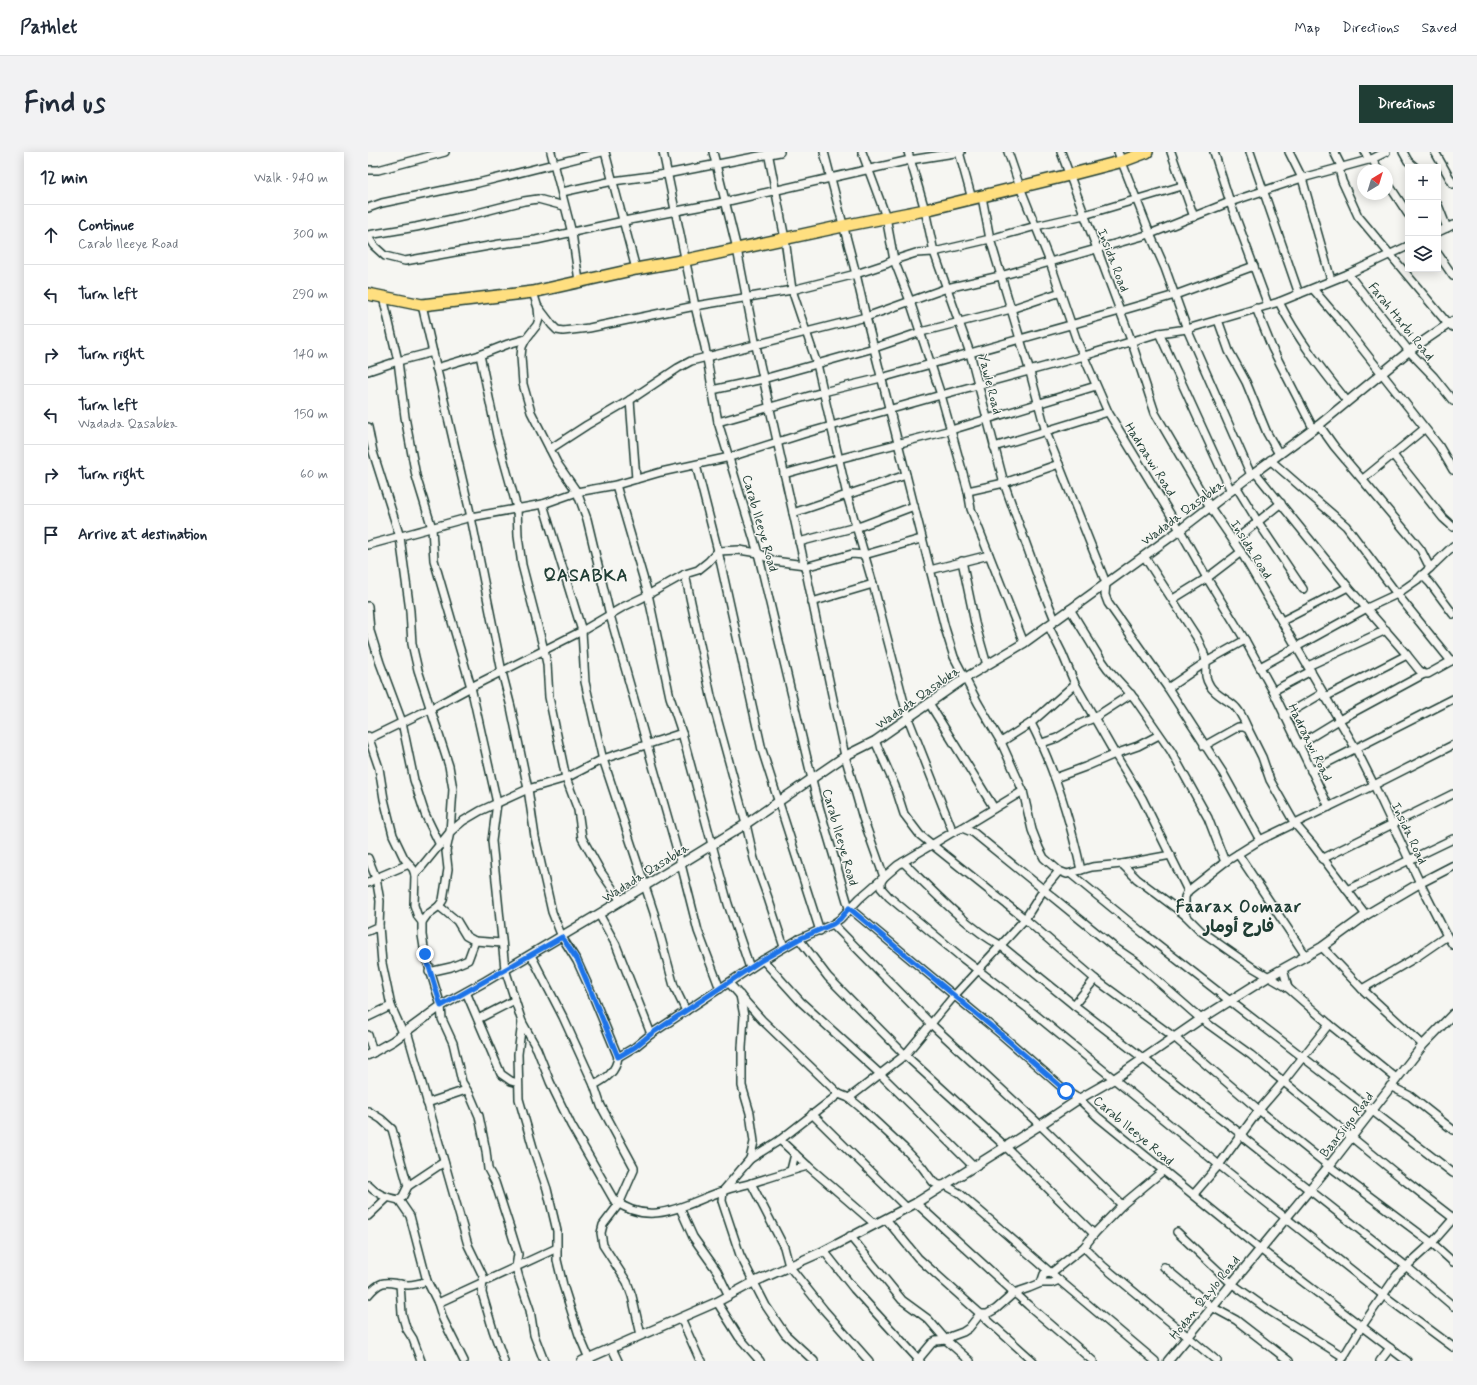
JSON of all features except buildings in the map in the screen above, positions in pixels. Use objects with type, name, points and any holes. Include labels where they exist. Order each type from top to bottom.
[{"type":"highway","points":[[368,294],[422,306],[533,292],[636,269],[925,210],[1070,176],[1121,157],[1147,152]]},
{"type":"street","points":[[368,170],[378,170],[445,152]]},
{"type":"street","points":[[551,152],[572,233],[579,281]]},
{"type":"street","points":[[368,208],[382,203],[478,183],[602,152]]},
{"type":"street","points":[[605,152],[636,269]]},
{"type":"street","name":"Carab Ileeye Road","points":[[663,152],[666,174],[705,347],[718,422],[730,456],[758,553],[816,796],[849,908],[1066,1091],[1079,1099],[1099,1118],[1260,1249],[1407,1361]]},
{"type":"street","points":[[713,152],[724,202],[737,249],[763,379],[805,566],[845,756],[863,818],[884,877],[881,882],[881,888],[889,897],[977,970],[1026,1007],[1219,1165],[1383,1295],[1453,1348]]},
{"type":"street","points":[[562,192],[613,181],[666,174],[716,165],[768,153],[780,152]]},
{"type":"street","points":[[824,152],[856,274],[921,539],[945,628],[954,657],[1001,742],[1023,791],[1032,830],[1039,848],[1044,858],[1059,871],[1071,874],[1092,867],[1122,864],[1171,855]]},
{"type":"street","points":[[862,152],[886,217],[894,260],[910,301],[941,394],[968,491],[971,509],[1024,642]]},
{"type":"street","name":"Yawle Road","points":[[908,152],[925,210],[934,252],[970,353],[1004,483],[1042,588],[1051,623],[1062,653],[1075,684],[1114,754],[1142,798],[1188,891]]},
{"type":"street","points":[[564,206],[538,200],[524,200],[466,216],[368,236],[374,246],[385,256],[406,261],[479,247],[536,240],[572,233],[624,221],[724,202],[910,160],[960,152],[990,239],[1039,403],[1046,432],[1106,583],[1104,595],[1108,603],[1168,688],[1204,746],[1223,773],[1260,840]]},
{"type":"street","name":"Hadraawi Road","points":[[1008,152],[1020,188],[1061,292],[1071,324],[1108,412],[1180,530],[1206,578],[1245,640],[1273,691],[1329,807]]},
{"type":"street","name":"Insida Road","points":[[1061,152],[1096,250],[1131,340],[1155,413],[1210,507],[1241,552],[1282,621],[1295,647],[1356,749],[1420,883],[1453,945]]},
{"type":"street","points":[[1171,152],[1194,217]]},
{"type":"street","points":[[1214,152],[1230,202],[1268,306]]},
{"type":"street","points":[[1250,152],[1299,294]]},
{"type":"street","points":[[1289,152],[1302,178],[1331,280]]},
{"type":"street","points":[[1334,152],[1340,168],[1342,181],[1358,216],[1389,255],[1451,324]]},
{"type":"street","points":[[1365,152],[1374,164]]},
{"type":"street","points":[[550,449],[630,400],[678,368],[691,362],[866,316],[947,288],[1000,276],[1150,234],[1230,202],[1302,178],[1370,160],[1386,152]]},
{"type":"street","points":[[1403,152],[1412,164]]},
{"type":"street","points":[[1435,152],[1453,184]]},
{"type":"street","points":[[768,153],[785,239],[792,290],[817,364],[847,495],[873,584],[908,718],[953,832]]},
{"type":"street","points":[[1121,157],[1150,234],[1165,268],[1187,329],[1253,473],[1281,503],[1348,587],[1424,674]]},
{"type":"street","points":[[538,308],[557,330],[562,332],[589,328],[695,306],[792,290],[856,274],[916,253],[934,252],[990,239],[1036,226],[1084,215],[1182,186]]},
{"type":"street","points":[[1393,191],[1405,209]]},
{"type":"street","points":[[1441,210],[1450,226],[1441,230]]},
{"type":"street","points":[[368,545],[471,517],[543,504],[577,492],[616,485],[661,472],[730,456],[941,394],[1030,372],[1131,340],[1159,333],[1187,329],[1256,308],[1268,306],[1313,289],[1405,247]]},
{"type":"street","points":[[1441,258],[1453,276]]},
{"type":"street","points":[[718,422],[823,392],[881,378],[1175,295],[1254,266]]},
{"type":"street","name":"Farah Harbi Road","points":[[1348,274],[1408,351],[1434,377],[1453,401]]},
{"type":"street","points":[[1313,289],[1342,323],[1424,429],[1439,446],[1453,470]]},
{"type":"street","points":[[533,292],[538,308],[539,319],[537,325],[526,339],[522,347],[521,356],[523,384],[531,412],[558,463],[577,492],[587,519],[610,615],[681,864],[698,930],[720,989]]},
{"type":"street","points":[[712,390],[763,379],[874,348],[920,332],[1011,309],[1061,292]]},
{"type":"street","points":[[383,297],[398,361],[405,417],[416,476],[432,528],[434,560],[471,687],[497,803],[492,841],[505,969],[522,1022],[537,1049],[550,1082],[571,1125],[614,1200],[619,1204],[634,1210],[648,1213],[663,1213],[723,1191],[808,1166]]},
{"type":"street","points":[[1279,302],[1291,326],[1319,366],[1347,401]]},
{"type":"street","points":[[422,306],[471,517],[502,672],[528,789],[535,837],[552,912],[562,937],[578,961],[618,1057],[614,1070],[606,1078],[594,1085]]},
{"type":"street","points":[[1256,308],[1272,348],[1316,427],[1363,479],[1413,540],[1421,550],[1430,568]]},
{"type":"street","points":[[1218,320],[1229,351],[1246,382],[1267,433],[1279,454]]},
{"type":"street","name":"Wadada Qasabka","points":[[371,1054],[441,1006],[562,937],[746,824],[845,756],[875,741],[965,678],[1024,642],[1180,530],[1270,460],[1316,427],[1408,351],[1451,324]]},
{"type":"street","points":[[1159,333],[1234,488],[1304,589]]},
{"type":"street","points":[[436,368],[526,339]]},
{"type":"street","points":[[368,371],[433,352]]},
{"type":"street","points":[[480,355],[497,436],[517,508],[518,536],[522,565],[547,664],[549,697],[566,778],[578,810],[582,838],[621,901]]},
{"type":"street","points":[[784,474],[951,430],[1096,386]]},
{"type":"street","points":[[630,400],[636,479]]},
{"type":"street","points":[[994,447],[1108,412]]},
{"type":"street","points":[[368,427],[374,452],[400,537],[410,612],[412,644],[418,670],[432,708],[440,741],[449,766],[453,789],[450,832],[446,851],[448,869],[445,890],[439,906],[422,922]]},
{"type":"street","points":[[1363,479],[1424,429]]},
{"type":"street","points":[[1393,455],[1443,518],[1453,527]]},
{"type":"street","points":[[1270,460],[1346,526],[1397,594],[1452,661],[1428,674],[1424,674],[1339,720],[1298,745]]},
{"type":"street","points":[[968,491],[1004,483],[1059,464]]},
{"type":"street","points":[[696,465],[718,551],[762,750],[820,930]]},
{"type":"street","points":[[793,513],[906,475]]},
{"type":"street","points":[[616,485],[648,594],[670,697],[682,733],[728,904],[750,968]]},
{"type":"street","points":[[1234,541],[1281,503]]},
{"type":"street","points":[[543,504],[582,631],[584,682],[603,759],[646,886],[674,986],[686,1011]]},
{"type":"street","points":[[799,542],[856,526],[862,526],[914,506]]},
{"type":"street","points":[[544,1361],[534,1335],[530,1310],[516,1267],[518,1254],[495,1182],[488,1169],[479,1116],[460,1076],[453,1044],[442,1019],[441,1006],[425,954],[422,935],[422,922],[414,905],[415,875],[413,869],[397,845],[393,835],[384,799],[379,768],[375,753],[368,738],[384,732],[432,708],[582,631],[685,574],[703,567],[718,551],[739,550],[758,553],[774,561],[805,566],[852,554],[864,555],[921,539]]},
{"type":"street","points":[[1260,667],[1367,608],[1397,594],[1422,575],[1453,546]]},
{"type":"street","points":[[1173,599],[1206,578],[1241,552]]},
{"type":"street","points":[[930,570],[989,555]]},
{"type":"street","points":[[1144,556],[1196,636],[1206,662],[1205,673],[1211,688],[1233,704],[1242,714],[1270,780],[1295,824],[1313,845],[1366,915]]},
{"type":"street","points":[[962,561],[987,665]]},
{"type":"street","points":[[685,574],[711,696],[754,859],[784,947]]},
{"type":"street","points":[[1422,575],[1430,583],[1453,614]]},
{"type":"street","points":[[812,602],[873,584]]},
{"type":"street","points":[[1282,621],[1348,587]]},
{"type":"street","points":[[368,606],[370,631],[402,722],[414,780],[425,814],[440,845]]},
{"type":"street","points":[[1070,609],[1101,660],[1131,694],[1171,751],[1208,818],[1225,862]]},
{"type":"street","points":[[1273,691],[1309,669],[1386,630]]},
{"type":"street","points":[[1168,688],[1206,662],[1245,640]]},
{"type":"street","points":[[1284,716],[1407,655]]},
{"type":"street","points":[[1001,742],[1031,723],[1075,684]]},
{"type":"street","points":[[1042,743],[1057,738],[1075,726],[1094,718],[1131,694]]},
{"type":"street","points":[[1311,771],[1453,699]]},
{"type":"street","points":[[929,703],[994,808]]},
{"type":"street","points":[[1031,723],[1042,743],[1055,778],[1073,833],[1081,870]]},
{"type":"street","points":[[1204,746],[1238,727],[1248,729]]},
{"type":"street","points":[[415,875],[450,832],[463,821],[480,811],[528,789],[566,778],[603,759],[682,733]]},
{"type":"street","points":[[1055,778],[1138,746],[1160,735]]},
{"type":"street","points":[[875,741],[895,786],[904,814],[920,835],[1025,919],[1095,979],[1174,1038],[1259,1110],[1329,1166],[1432,1243],[1453,1262]]},
{"type":"street","points":[[1185,915],[1185,898],[1188,891],[1225,862],[1260,840],[1453,745]]},
{"type":"street","points":[[618,1057],[635,1047],[651,1034],[762,960],[799,939],[833,924],[884,877],[903,862],[1023,791]]},
{"type":"street","points":[[1322,858],[1453,794]]},
{"type":"street","points":[[962,828],[974,832],[1114,947],[1136,962],[1201,1019],[1239,1045],[1453,1219],[1432,1243],[1397,1275],[1362,1326],[1342,1359],[1231,1283],[1177,1232]]},
{"type":"street","points":[[1347,890],[1453,839]]},
{"type":"street","points":[[1238,854],[1306,956]]},
{"type":"street","points":[[368,858],[376,878],[380,901],[379,926],[382,963],[391,1006],[405,1032],[468,1245],[483,1276],[484,1282],[482,1293],[504,1361]]},
{"type":"street","points":[[903,862],[963,919],[990,940],[1000,945],[1074,1005],[1240,1134],[1407,1267],[1453,1306]]},
{"type":"street","points":[[368,883],[409,864]]},
{"type":"street","points":[[1122,864],[1137,879],[1185,915],[1207,936],[1252,967],[1288,988],[1329,1024],[1396,1078]]},
{"type":"street","points":[[522,1022],[518,1054],[519,1099],[547,1189],[557,1231],[557,1260],[563,1285],[587,1360],[717,1302],[754,1282],[824,1251],[850,1236],[916,1203],[1079,1099],[1114,1079],[1201,1019],[1268,977],[1322,948],[1366,915],[1420,883],[1453,866]]},
{"type":"street","points":[[849,1098],[905,1055],[954,996],[1025,919],[1044,889],[1059,871]]},
{"type":"street","points":[[1071,874],[1230,1001],[1453,1172]]},
{"type":"street","points":[[439,906],[456,920],[466,936],[474,941],[502,943]]},
{"type":"street","points":[[599,914],[616,945],[651,1034]]},
{"type":"street","points":[[833,924],[931,1024],[1040,1125],[1122,1205]]},
{"type":"street","points":[[368,931],[379,926]]},
{"type":"street","points":[[1362,989],[1415,958],[1447,936]]},
{"type":"street","points":[[799,939],[828,977],[905,1055],[1006,1147],[1094,1234]]},
{"type":"street","points":[[430,972],[451,967],[468,960],[474,941]]},
{"type":"street","points":[[1322,948],[1362,989],[1423,1044]]},
{"type":"street","points":[[531,954],[594,1085],[601,1106],[634,1167],[619,1204],[603,1225],[601,1233],[603,1245],[627,1282],[632,1296],[641,1335]]},
{"type":"street","points":[[762,960],[800,1002],[880,1073],[974,1167]]},
{"type":"street","points":[[1283,969],[1288,988]]},
{"type":"street","points":[[1074,1005],[1095,979]]},
{"type":"street","points":[[729,983],[762,1020],[839,1094],[849,1098],[860,1107],[904,1148],[922,1167],[933,1182],[939,1185],[945,1185],[959,1193],[1155,1361]]},
{"type":"street","points":[[466,992],[501,1074],[511,1081],[518,1083]]},
{"type":"street","points":[[740,995],[744,1016],[742,1086],[750,1114],[754,1142],[750,1158]]},
{"type":"street","points":[[478,1019],[515,1000]]},
{"type":"street","points":[[368,1016],[391,1006]]},
{"type":"street","name":"Baarsiigo Road","points":[[1260,1249],[1329,1166],[1423,1044],[1453,1014]]},
{"type":"street","points":[[1194,1194],[1219,1165],[1240,1134],[1329,1024]]},
{"type":"street","points":[[368,1035],[371,1054]]},
{"type":"street","points":[[1390,1086],[1415,1099],[1453,1130]]},
{"type":"street","points":[[427,1104],[466,1090]]},
{"type":"street","points":[[814,1361],[785,1334],[766,1306],[740,1255],[722,1201],[723,1191],[750,1158],[780,1140],[839,1094]]},
{"type":"street","points":[[368,1111],[382,1119],[392,1129],[408,1186]]},
{"type":"street","points":[[812,1114],[907,1208]]},
{"type":"street","points":[[780,1140],[875,1224]]},
{"type":"street","points":[[791,1170],[795,1154]]},
{"type":"street","points":[[399,1200],[403,1196],[408,1186],[444,1162]]},
{"type":"street","points":[[1041,1283],[1044,1274],[1051,1273],[1084,1248],[1094,1234],[1122,1205],[1164,1170]]},
{"type":"street","points":[[751,1183],[784,1247],[789,1266],[820,1305],[870,1361]]},
{"type":"street","points":[[368,1185],[387,1198],[399,1200],[410,1216],[427,1281],[438,1303],[443,1319],[464,1361]]},
{"type":"street","points":[[368,1216],[387,1198]]},
{"type":"street","points":[[916,1203],[1093,1361]]},
{"type":"street","points":[[680,1208],[693,1236],[717,1271],[729,1296]]},
{"type":"street","points":[[886,1219],[918,1258],[1033,1361]]},
{"type":"street","points":[[850,1236],[902,1300],[928,1319],[946,1340],[970,1361]]},
{"type":"street","points":[[438,1303],[557,1248]]},
{"type":"street","points":[[1084,1248],[1102,1266],[1217,1361]]},
{"type":"street","name":"Hodan Qaylo Road","points":[[1168,1361],[1260,1249]]},
{"type":"street","points":[[824,1251],[854,1289],[918,1360],[932,1343],[946,1340],[963,1332],[969,1328],[980,1314]]},
{"type":"street","points":[[1164,1267],[1212,1307],[1236,1320],[1289,1361]]},
{"type":"street","points":[[980,1314],[987,1314],[996,1309],[1014,1292],[1030,1288],[1041,1283],[1052,1283],[1059,1280]]},
{"type":"street","points":[[368,1295],[380,1284],[391,1282],[410,1285],[427,1281]]},
{"type":"street","points":[[400,1284],[402,1314],[406,1328],[413,1338],[421,1361]]},
{"type":"street","points":[[717,1302],[739,1337],[760,1361]]},
{"type":"street","points":[[681,1318],[700,1360]]},
{"type":"street","points":[[612,1348],[618,1361]]},
{"type":"street","points":[[1380,1361],[1390,1348]]},
{"type":"district","name":"QASABKA","points":[[586,575]]},
{"type":"district","name":"Faarax Oomaar فارح أومار","points":[[1239,916]]},
{"type":"route","points":[[425,954],[441,1006],[562,937],[578,961],[618,1057],[635,1047],[651,1034],[762,960],[799,939],[833,924],[840,919],[849,908],[1003,1036],[1066,1091]]}]
